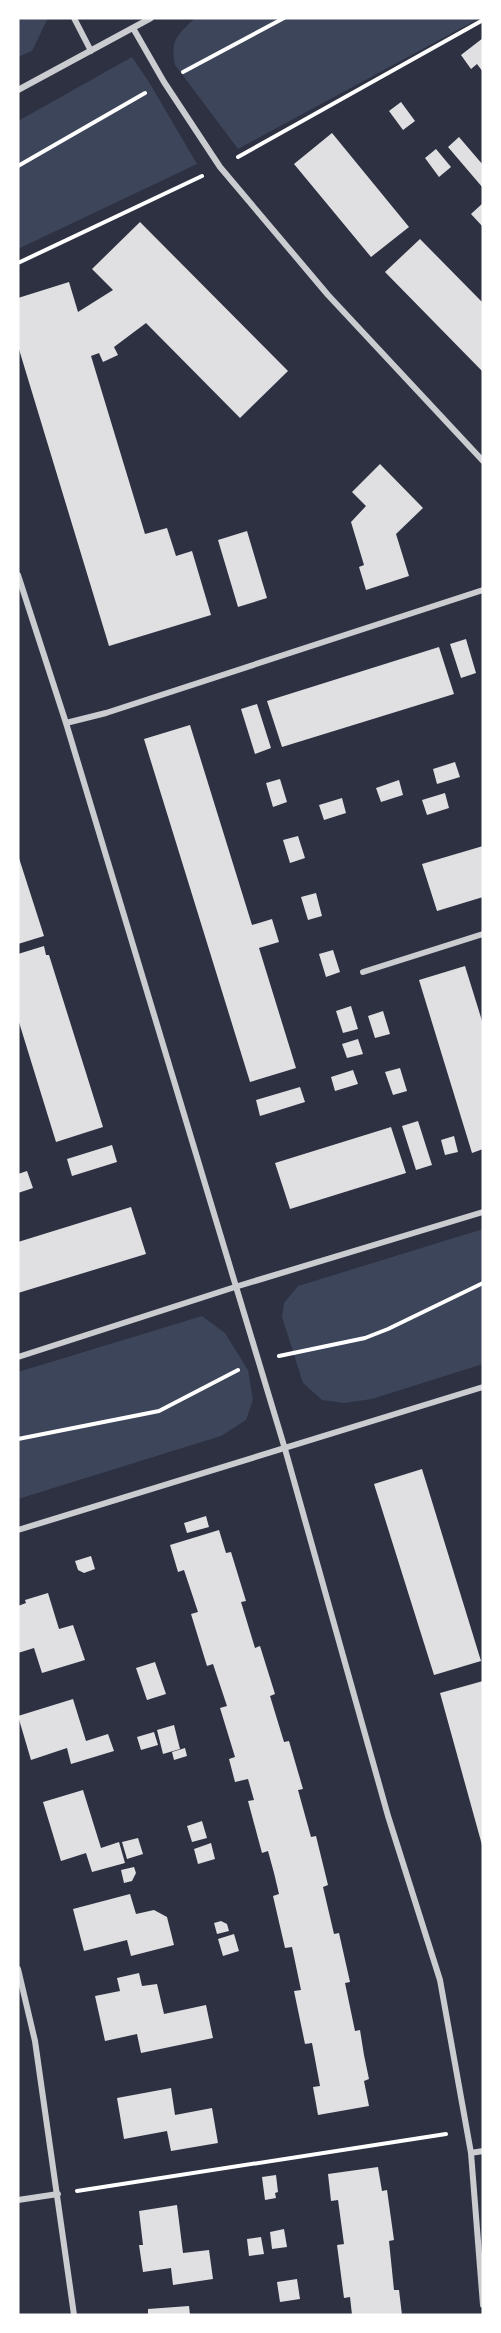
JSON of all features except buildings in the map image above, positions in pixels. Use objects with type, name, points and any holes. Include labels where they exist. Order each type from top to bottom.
[{"type":"street","points":[[74,18],[91,51]]},
{"type":"street","points":[[18,90],[151,18]]},
{"type":"street","points":[[133,28],[164,82],[220,167],[328,295],[483,461]]},
{"type":"street","points":[[18,575],[66,723],[285,1449],[388,1816],[440,1980],[471,2153],[483,2305]]},
{"type":"street","points":[[66,723],[105,713],[483,590]]},
{"type":"street","points":[[363,972],[483,934]]},
{"type":"street","points":[[18,1357],[235,1287],[483,1212]]},
{"type":"street","points":[[18,1530],[483,1387]]},
{"type":"street","points":[[18,1969],[35,2041],[74,2315]]},
{"type":"street","points":[[471,2153],[483,2151]]},
{"type":"street","points":[[18,2200],[58,2194]]},
{"type":"path","points":[[18,263],[220,167],[483,20]]},
{"type":"path","points":[[58,2194],[468,2131]]},
{"type":"shaded area","points":[[18,18],[48,18],[32,51],[18,57]]},
{"type":"shaded area","points":[[195,18],[480,18],[238,149],[175,65],[173,50],[176,38]]},
{"type":"shaded area","points":[[132,57],[197,164],[18,249],[18,121]]},
{"type":"shaded area","points":[[483,1229],[483,1364],[372,1399],[344,1403],[322,1400],[303,1383],[282,1317],[284,1303],[298,1286]]},
{"type":"shaded area","points":[[202,1316],[225,1333],[248,1370],[253,1400],[246,1420],[221,1436],[18,1499],[18,1372]]}]
